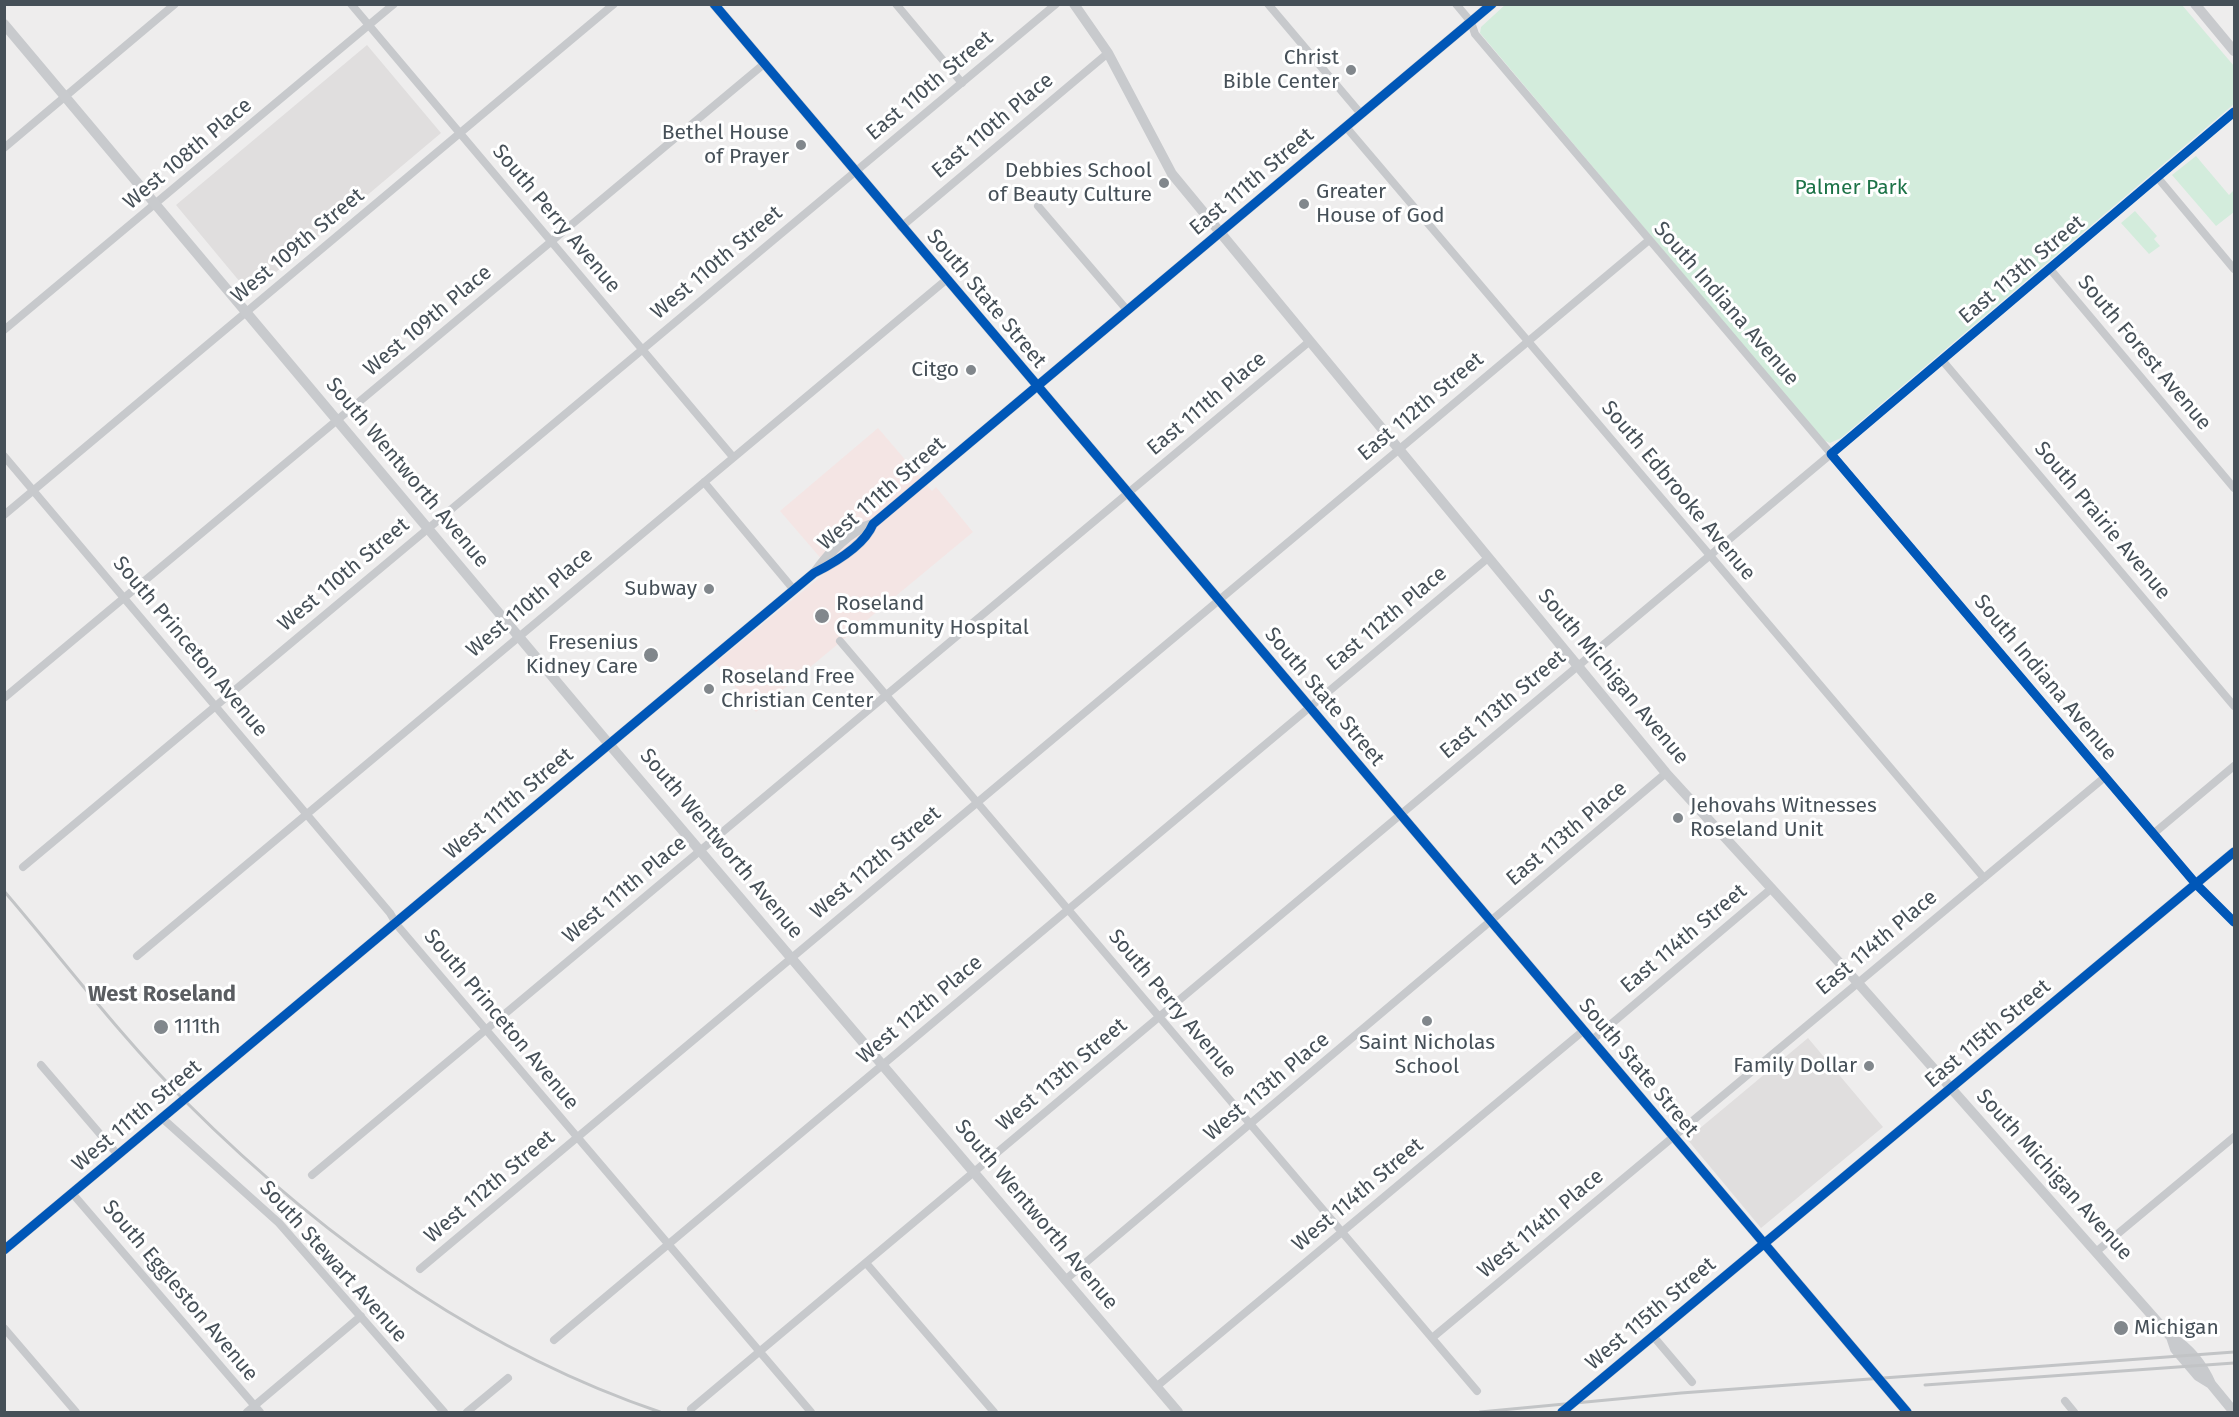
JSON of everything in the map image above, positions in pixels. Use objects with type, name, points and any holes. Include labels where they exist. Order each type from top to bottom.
[{"type":"street","name":"South Perry Avenue","points":[[351,4],[733,458]]},
{"type":"street","name":"West 108th Place","points":[[4,330],[394,4]]},
{"type":"street","name":"West 109th Street","points":[[4,515],[614,4]]},
{"type":"street","name":"South State Street","points":[[714,4],[1036,387],[1908,1413]]},
{"type":"street","points":[[896,4],[962,82]]},
{"type":"street","name":"East 110th Street","points":[[855,172],[1056,4]]},
{"type":"street","name":"South Michigan Avenue","points":[[1074,4],[1108,53],[1172,174],[1577,666],[1666,773],[1858,983],[2171,1337],[2182,1343],[2199,1363],[2211,1384],[2235,1412]]},
{"type":"street","points":[[1268,4],[1361,114]]},
{"type":"street","name":"South Indiana Avenue","points":[[1456,4],[1471,22],[1475,34],[1648,241],[2196,884],[2235,922]]},
{"type":"street","name":"East 111th Street","points":[[1036,387],[1491,4]]},
{"type":"street","points":[[2195,4],[2235,51]]},
{"type":"street","points":[[4,148],[173,5]]},
{"type":"street","name":"South Wentworth Avenue","points":[[4,24],[609,744],[1178,1413]]},
{"type":"street","name":"East 110th Place","points":[[901,226],[1108,53]]},
{"type":"street","name":"West 109th Place","points":[[4,698],[764,64]]},
{"type":"street","name":"East 113th Street","points":[[1400,815],[1831,454],[2235,111]]},
{"type":"street","name":"South Edbrooke Avenue","points":[[1346,127],[1983,878]]},
{"type":"street","name":"West 110th Street","points":[[23,867],[855,172]]},
{"type":"street","points":[[2158,178],[2235,269]]},
{"type":"street","points":[[1038,206],[1127,310]]},
{"type":"street","name":"East 112th Street","points":[[1218,600],[1648,241]]},
{"type":"street","name":"South Forest Avenue","points":[[2050,269],[2235,488]]},
{"type":"street","name":"West 110th Place","points":[[137,956],[946,280]]},
{"type":"street","name":"East 111th Place","points":[[1127,494],[1310,341]]},
{"type":"street","name":"South Prairie Avenue","points":[[1942,360],[2235,706]]},
{"type":"street","name":"West 111th Street","points":[[4,1250],[814,573],[845,553],[870,530],[873,524],[1036,387]]},
{"type":"street","name":"South Princeton Avenue","points":[[4,456],[810,1413]]},
{"type":"street","points":[[704,482],[794,590]]},
{"type":"street","name":"West 111th Place","points":[[312,1175],[1127,494]]},
{"type":"street","name":"East 112th Place","points":[[1309,708],[1488,558]]},
{"type":"street","name":"West 112th Street","points":[[420,1269],[1218,600]]},
{"type":"street","name":"South Perry Avenue","points":[[840,641],[1477,1391]]},
{"type":"street","name":"West 112th Place","points":[[554,1340],[1309,708]]},
{"type":"street","points":[[2153,834],[2235,766]]},
{"type":"street","name":"East 113th Place","points":[[1491,922],[1666,773]]},
{"type":"street","name":"East 114th Place","points":[[1673,1137],[2105,777]]},
{"type":"street","name":"West 113th Street","points":[[691,1409],[1400,815]]},
{"type":"street","name":"East 115th Street","points":[[1764,1244],[2235,852]]},
{"type":"street","name":"East 114th Street","points":[[1592,1041],[1772,888]]},
{"type":"street","name":"West 113th Place","points":[[1065,1280],[1491,922]]},
{"type":"street","name":"West 114th Street","points":[[1156,1387],[1583,1031]]},
{"type":"street","points":[[40,1065],[118,1155]]},
{"type":"street","name":"South Stewart Avenue","points":[[162,1118],[279,1223],[444,1413]]},
{"type":"street","name":"West 114th Place","points":[[1432,1338],[1673,1137]]},
{"type":"street","points":[[2097,1251],[2235,1137]]},
{"type":"street","name":"South Eggleston Avenue","points":[[72,1193],[257,1409]]},
{"type":"street","name":"West 115th Street","points":[[1562,1413],[1764,1244]]},
{"type":"street","points":[[866,1263],[994,1413]]},
{"type":"street","points":[[247,1413],[257,1409],[362,1316]]},
{"type":"street","points":[[4,1329],[76,1413]]},
{"type":"street","points":[[1653,1336],[1692,1382]]},
{"type":"street","points":[[467,1413],[508,1378]]},
{"type":"street","points":[[2065,1401],[2074,1413]]},
{"type":"shaded area","points":[[367,45],[441,133],[250,294],[176,205]]},
{"type":"shaded area","name":"Roseland Community Hospital","points":[[878,428],[932,491],[936,487],[973,532],[756,712],[715,663],[830,569],[780,511]]},
{"type":"shaded area","points":[[1808,1038],[1883,1127],[1761,1228],[1687,1139]]},
{"type":"green space","name":"Palmer Park","points":[[1506,4],[2182,5],[2234,66],[2234,104],[1841,438],[1830,443],[1823,440],[1480,33],[1481,27]]},
{"type":"green space","points":[[2196,156],[2229,195],[2234,190],[2234,212],[2216,226],[2172,175]]},
{"type":"green space","points":[[2135,211],[2157,236],[2154,239],[2160,246],[2149,254],[2121,223]]},
{"type":"railway","points":[[4,891],[161,1076],[237,1151],[291,1198],[405,1284],[465,1322],[528,1356],[593,1386],[660,1412]]},
{"type":"railway","points":[[1480,1412],[1681,1393],[2234,1352]]},
{"type":"railway","points":[[1925,1385],[2234,1363]]},
{"type":"cycle path","points":[[714,4],[1907,1412]]},
{"type":"cycle path","points":[[4,1250],[814,573],[856,547],[873,524],[1492,4]]},
{"type":"cycle path","points":[[2234,112],[1831,454],[2196,884],[2234,922]]},
{"type":"cycle path","points":[[1562,1412],[2234,852]]},
{"type":"place","name":"Christ Bible Center","points":[[1351,70]]},
{"type":"place","name":"Bethel House of Prayer","points":[[801,145]]},
{"type":"place","name":"Debbies School of Beauty Culture","points":[[1164,183]]},
{"type":"place","name":"Greater House of God","points":[[1304,204]]},
{"type":"place","name":"Citgo","points":[[971,370]]},
{"type":"place","name":"Subway","points":[[709,589]]},
{"type":"place","name":"Roseland Community Hospital","points":[[822,616]]},
{"type":"place","name":"Fresenius Kidney Care","points":[[651,655]]},
{"type":"place","name":"Roseland Free Christian Center","points":[[709,689]]},
{"type":"place","name":"Jehovahs Witnesses Roseland Unit","points":[[1678,818]]},
{"type":"place","name":"Saint Nicholas School","points":[[1427,1021]]},
{"type":"place","name":"111th","points":[[161,1027]]},
{"type":"place","name":"Family Dollar","points":[[1869,1066]]},
{"type":"place","name":"Michigan","points":[[2121,1328]]},
{"type":"district","name":"West Roseland","points":[[162,995]]}]
